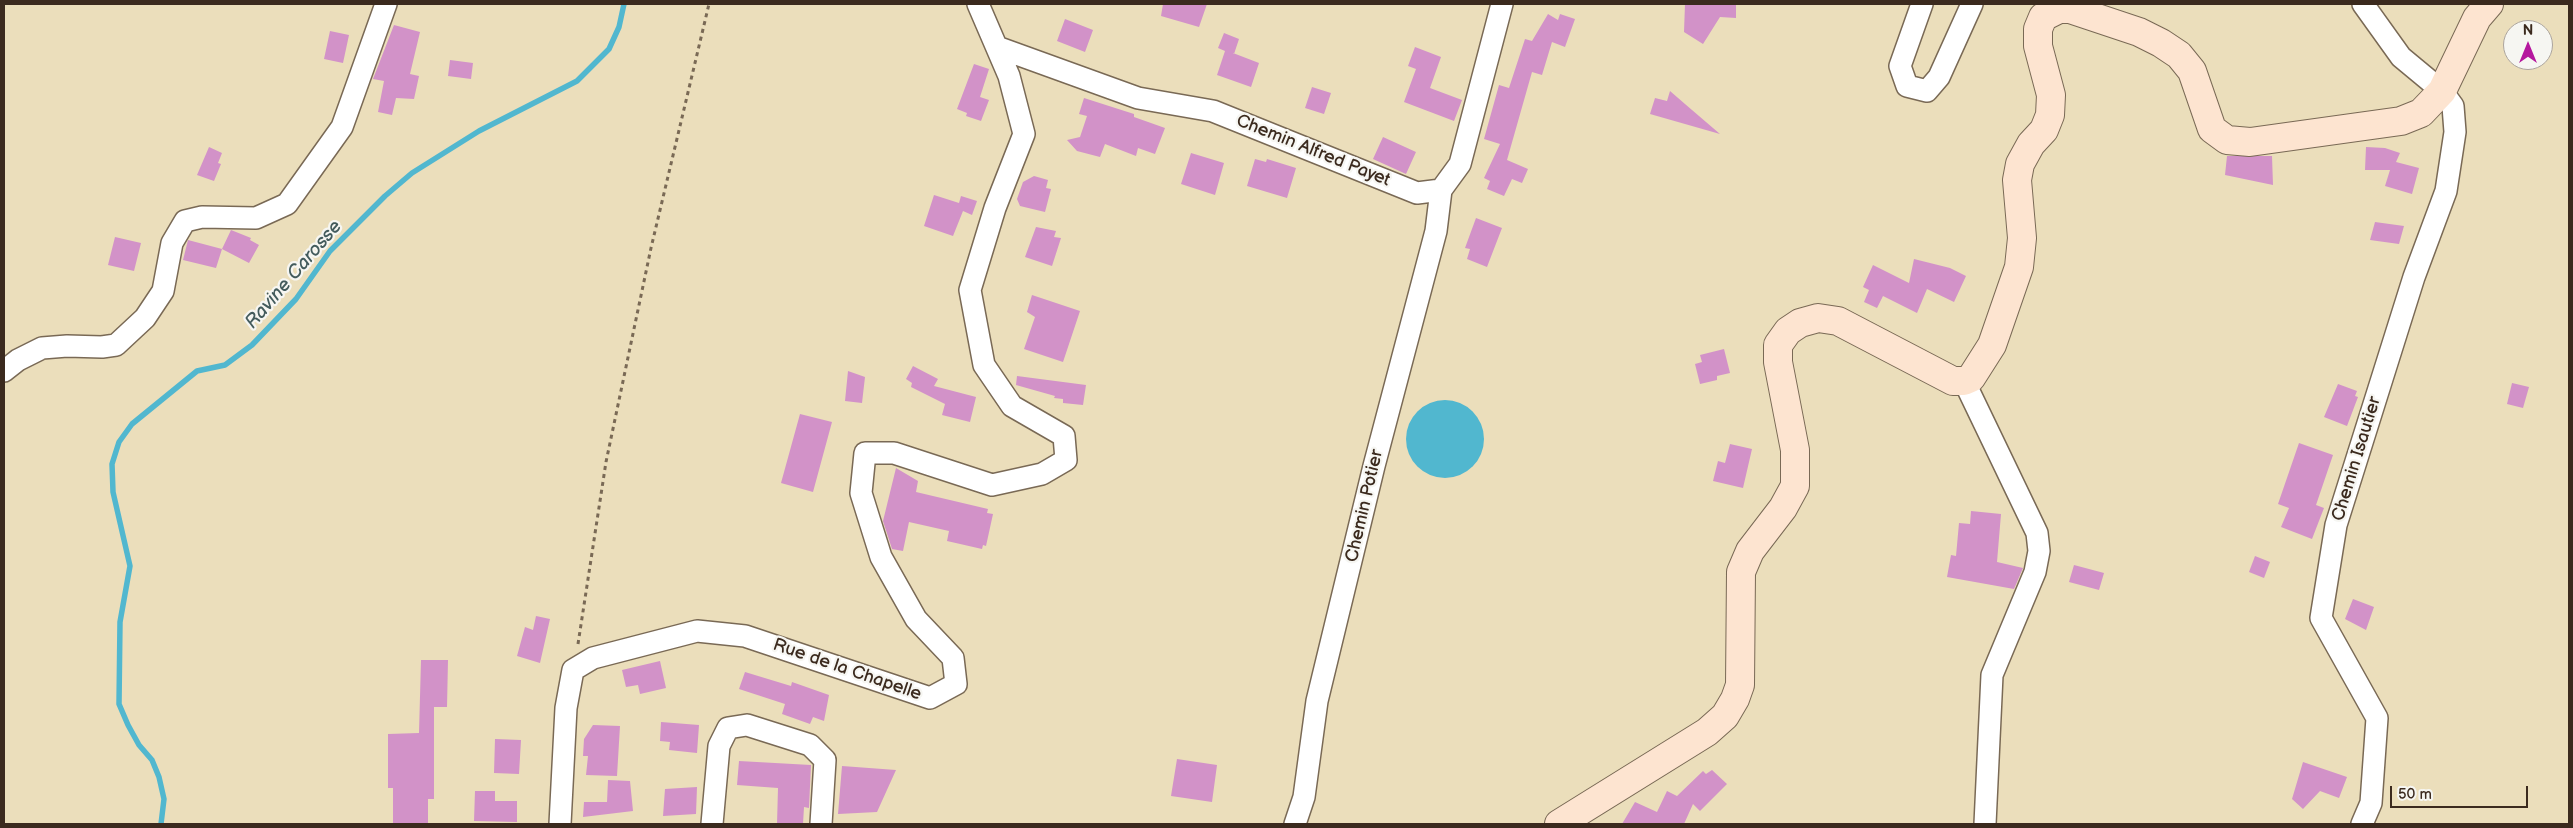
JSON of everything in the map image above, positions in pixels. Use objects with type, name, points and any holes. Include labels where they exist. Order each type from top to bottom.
[{"type":"main road","points":[[1559,824],[1707,732],[1725,716],[1735,700],[1740,684],[1741,572],[1750,551],[1783,508],[1795,486],[1795,450],[1778,362],[1778,345],[1788,331],[1800,323],[1818,318],[1838,321],[1953,381],[1964,381],[1971,378],[1992,345],[2019,267],[2022,238],[2017,180],[2020,164],[2044,130],[2050,115],[2051,95],[2038,46],[2038,29],[2048,8],[2070,9],[2139,32],[2167,47],[2179,55],[2192,71],[2212,129],[2227,140],[2250,142],[2401,121],[2421,113],[2442,92],[2477,18],[2489,4]]},
{"type":"street","points":[[4,371],[18,360],[42,348],[116,345],[145,318],[163,291],[172,243],[185,221],[202,217],[256,218],[287,204],[342,128],[386,4]]},
{"type":"street","points":[[1441,190],[1460,164],[1502,4]]},
{"type":"street","points":[[1922,4],[1900,66],[1908,86],[1927,91],[1939,77],[1972,4]]},
{"type":"street","points":[[2363,4],[2401,57],[2442,92]]},
{"type":"street","name":"Rue de la Chapelle","points":[[574,670],[593,658],[697,631],[745,636],[930,698],[956,684],[953,658],[916,619],[881,557],[861,493],[865,453],[894,453],[992,485],[1042,474],[1066,460],[1064,436],[1012,406],[984,365],[970,290],[995,208],[1024,134],[1010,76],[997,47],[974,6]]},
{"type":"street","name":"Chemin Alfred Payet","points":[[997,47],[1138,98],[1213,111],[1417,193],[1441,190]]},
{"type":"street","name":"Chemin Isautier","points":[[2362,824],[2372,803],[2377,718],[2321,618],[2336,525],[2414,277],[2446,191],[2455,132],[2453,106],[2442,92]]},
{"type":"street","name":"Chemin Potier","points":[[1295,824],[1304,797],[1317,701],[1374,466],[1436,231],[1441,190]]},
{"type":"street","points":[[1964,381],[2037,533],[2039,551],[2035,572],[1992,675],[1985,824]]},
{"type":"street","points":[[560,824],[566,708],[574,670]]},
{"type":"street","points":[[712,824],[719,746],[728,728],[747,724],[810,745],[825,760],[821,824]]},
{"type":"path","points":[[574,670],[606,462],[651,248],[709,4]]},
{"type":"water","points":[[1437,400],[1453,400],[1467,406],[1478,417],[1484,431],[1484,447],[1478,461],[1467,472],[1453,478],[1437,478],[1423,472],[1412,461],[1406,447],[1406,431],[1412,417],[1423,406]]},
{"type":"building","points":[[1163,4],[1207,4],[1199,27],[1161,16]]},
{"type":"building","points":[[1685,4],[1736,4],[1736,18],[1720,17],[1703,44],[1684,32]]},
{"type":"building","points":[[1548,14],[1558,20],[1560,14],[1575,19],[1565,47],[1552,42],[1542,75],[1532,72],[1507,160],[1528,169],[1522,183],[1512,179],[1504,196],[1487,189],[1490,181],[1484,178],[1500,144],[1484,139],[1499,85],[1509,88],[1525,39],[1532,41]]},
{"type":"building","points":[[1065,19],[1093,30],[1085,52],[1057,41]]},
{"type":"building","points":[[394,25],[420,32],[410,74],[419,76],[414,99],[396,98],[392,115],[378,112],[384,81],[373,79]]},
{"type":"building","points":[[330,31],[349,35],[343,63],[324,59]]},
{"type":"building","points":[[1224,33],[1239,39],[1234,53],[1259,63],[1251,87],[1217,75],[1225,51],[1218,48]]},
{"type":"building","points":[[1415,47],[1441,57],[1430,88],[1462,100],[1454,121],[1404,102],[1416,69],[1408,66]]},
{"type":"building","points":[[450,60],[473,63],[471,79],[448,76]]},
{"type":"building","points":[[974,64],[989,69],[980,97],[989,100],[981,121],[966,116],[967,113],[957,109]]},
{"type":"building","points":[[1312,87],[1331,93],[1324,114],[1305,108]]},
{"type":"building","points":[[1670,91],[1720,134],[1650,114],[1655,98],[1667,101]]},
{"type":"building","points":[[1084,98],[1134,114],[1134,117],[1165,128],[1155,154],[1138,148],[1136,156],[1105,144],[1100,157],[1077,151],[1067,140],[1080,137],[1087,116],[1079,114]]},
{"type":"building","points":[[1383,137],[1416,152],[1406,174],[1373,159]]},
{"type":"building","points":[[209,147],[222,153],[218,163],[221,164],[214,181],[197,175]]},
{"type":"building","points":[[2366,147],[2385,148],[2400,153],[2396,162],[2419,168],[2412,194],[2385,186],[2390,170],[2365,170]]},
{"type":"building","points":[[1191,153],[1224,163],[1215,195],[1181,184]]},
{"type":"building","points":[[2227,156],[2272,156],[2273,185],[2225,175]]},
{"type":"building","points":[[1255,159],[1266,162],[1267,159],[1296,168],[1287,198],[1247,186]]},
{"type":"building","points":[[1034,176],[1048,180],[1046,188],[1051,189],[1045,212],[1020,206],[1017,199],[1023,182]]},
{"type":"building","points":[[934,195],[959,203],[961,196],[977,201],[972,215],[963,211],[953,236],[924,226]]},
{"type":"building","points":[[1476,218],[1502,228],[1487,267],[1467,259],[1470,249],[1465,248]]},
{"type":"building","points":[[2375,222],[2404,226],[2399,244],[2370,240]]},
{"type":"building","points":[[1036,227],[1056,231],[1054,237],[1061,238],[1052,266],[1025,257]]},
{"type":"building","points":[[231,230],[251,238],[250,240],[259,245],[249,263],[222,249]]},
{"type":"building","points":[[115,237],[141,243],[134,271],[108,265]]},
{"type":"building","points":[[188,240],[222,249],[216,268],[183,260]]},
{"type":"building","points":[[1914,259],[1950,268],[1966,276],[1954,302],[1927,289],[1917,313],[1883,296],[1877,308],[1864,302],[1869,290],[1863,287],[1873,265],[1909,283]]},
{"type":"building","points":[[1032,295],[1080,311],[1063,362],[1024,349],[1035,317],[1027,312]]},
{"type":"building","points":[[1724,349],[1730,373],[1717,376],[1717,380],[1700,384],[1695,364],[1702,362],[1700,355]]},
{"type":"building","points":[[913,366],[938,379],[934,386],[976,397],[970,422],[942,415],[945,404],[911,387],[912,383],[906,379]]},
{"type":"building","points":[[848,371],[865,377],[862,403],[845,401]]},
{"type":"building","points":[[1017,376],[1086,385],[1083,405],[1063,403],[1063,399],[1054,398],[1055,396],[1016,385]]},
{"type":"building","points":[[2512,383],[2529,387],[2523,408],[2507,404]]},
{"type":"building","points":[[2338,384],[2357,391],[2355,396],[2358,397],[2347,426],[2324,417]]},
{"type":"building","points":[[800,414],[832,422],[813,492],[781,483]]},
{"type":"building","points":[[2299,443],[2333,455],[2316,505],[2324,508],[2312,539],[2281,527],[2289,508],[2278,504]]},
{"type":"building","points":[[1730,444],[1752,449],[1743,488],[1713,481],[1718,461],[1725,463]]},
{"type":"building","points":[[896,468],[918,481],[916,492],[988,509],[987,513],[993,514],[986,546],[983,545],[982,549],[947,541],[949,531],[909,522],[903,551],[892,549],[883,521]]},
{"type":"building","points":[[1971,511],[2001,514],[1997,562],[2023,568],[2014,589],[1947,577],[1951,555],[1956,556],[1959,523],[1970,524]]},
{"type":"building","points":[[2255,556],[2270,562],[2264,578],[2249,572]]},
{"type":"building","points":[[2074,565],[2104,573],[2099,590],[2069,582]]},
{"type":"building","points":[[2353,599],[2374,607],[2366,630],[2345,619]]},
{"type":"building","points":[[536,616],[550,619],[540,663],[517,656],[525,627],[533,630]]},
{"type":"building","points":[[421,660],[448,660],[447,707],[434,707],[434,799],[428,799],[428,824],[393,824],[393,788],[388,788],[388,734],[419,733]]},
{"type":"building","points":[[660,661],[666,688],[640,694],[638,685],[626,687],[622,670]]},
{"type":"building","points":[[745,672],[791,686],[792,682],[829,695],[824,721],[813,717],[810,724],[782,714],[785,704],[739,689]]},
{"type":"building","points":[[661,722],[699,725],[697,753],[669,750],[670,742],[660,741]]},
{"type":"building","points":[[593,725],[620,726],[617,776],[586,775],[588,756],[583,756],[584,739]]},
{"type":"building","points":[[495,739],[521,740],[519,774],[494,773]]},
{"type":"building","points":[[1177,759],[1217,765],[1212,802],[1171,796]]},
{"type":"building","points":[[739,761],[811,765],[809,808],[804,807],[803,824],[777,824],[778,788],[737,785]]},
{"type":"building","points":[[2303,762],[2347,777],[2339,798],[2320,791],[2303,809],[2292,799]]},
{"type":"building","points":[[842,766],[896,770],[877,812],[838,814]]},
{"type":"building","points":[[1712,770],[1727,784],[1700,811],[1693,804],[1684,824],[1622,824],[1635,802],[1657,812],[1667,791],[1677,796],[1703,771],[1706,774]]},
{"type":"building","points":[[608,780],[630,781],[633,811],[583,817],[584,802],[607,802]]},
{"type":"building","points":[[697,787],[696,814],[663,816],[665,789]]},
{"type":"building","points":[[475,791],[495,791],[495,801],[517,801],[517,822],[474,821]]},
{"type":"waterway","name":"Ravine Carosse","points":[[161,824],[164,799],[159,777],[152,760],[139,745],[128,725],[119,704],[120,622],[130,566],[113,492],[112,464],[119,442],[132,424],[197,371],[225,365],[252,345],[296,299],[330,251],[385,196],[412,173],[479,131],[577,81],[609,49],[619,27],[624,4]]}]
